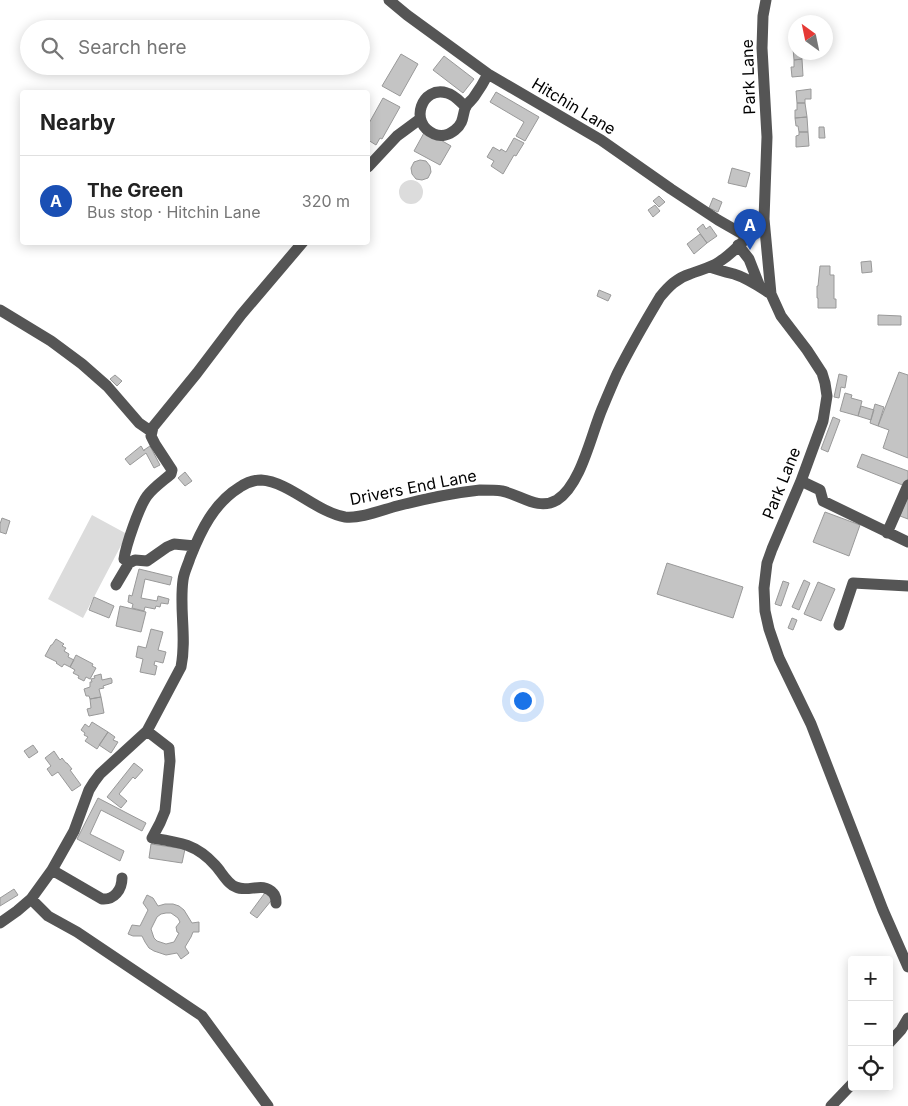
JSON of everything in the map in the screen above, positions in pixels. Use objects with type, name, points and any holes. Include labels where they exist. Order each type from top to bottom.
[{"type":"street","name":"Hitchin Lane","points":[[389,0],[407,16],[488,74],[601,140],[677,194],[718,220],[742,241]]},
{"type":"street","name":"Park Lane","points":[[766,0],[763,16],[762,48],[767,137],[764,219],[771,294],[781,316],[808,350],[822,373],[826,396],[823,421],[801,481],[767,563],[764,588],[765,611],[779,658],[811,724],[908,967]]},
{"type":"street","points":[[466,107],[449,93],[435,93],[428,96],[423,102],[420,110],[420,119],[430,132],[438,136],[447,135],[457,129],[464,118],[466,107],[488,74]]},
{"type":"street","points":[[370,165],[397,136],[420,119]]},
{"type":"street","name":"Drivers End Lane","points":[[0,923],[18,911],[31,899],[52,870],[74,831],[89,790],[94,782],[100,774],[147,731],[181,667],[184,640],[183,579],[195,546],[209,517],[221,503],[239,488],[253,481],[260,480],[281,486],[326,510],[345,517],[354,517],[426,499],[483,490],[502,491],[539,504],[556,500],[564,494],[576,478],[618,373],[660,297],[675,281],[719,262],[764,219]]},
{"type":"street","points":[[742,241],[760,287]]},
{"type":"street","points":[[129,563],[124,559],[125,549],[142,504],[172,470],[151,436],[153,427],[241,315],[300,245]]},
{"type":"street","points":[[749,259],[767,255]]},
{"type":"street","points":[[710,267],[735,274],[771,294]]},
{"type":"street","points":[[0,310],[51,341],[82,364],[107,386],[139,423],[152,432]]},
{"type":"street","points":[[801,481],[820,490],[823,501],[908,542]]},
{"type":"street","points":[[887,533],[908,485]]},
{"type":"street","points":[[116,585],[129,563],[135,560],[147,561],[169,545],[195,546]]},
{"type":"street","points":[[839,625],[853,583],[908,586]]},
{"type":"street","points":[[147,731],[169,748],[170,761],[165,811],[152,838],[191,846],[215,864],[234,887],[241,889],[266,888],[273,893],[276,904]]},
{"type":"street","points":[[52,870],[102,899],[107,900],[118,892],[122,885],[122,878]]},
{"type":"street","points":[[31,899],[56,922],[77,932],[202,1016],[268,1106]]},
{"type":"street","points":[[893,1040],[905,1029],[908,1018]]},
{"type":"street","points":[[831,1106],[848,1088]]},
{"type":"shaded area","points":[[411,180],[416,181],[422,187],[422,197],[416,203],[411,204],[406,203],[400,197],[399,192],[400,187],[406,181]]},
{"type":"shaded area","points":[[92,515],[127,534],[83,618],[48,599]]},
{"type":"building","points":[[401,54],[418,64],[400,96],[382,86]]},
{"type":"building","points":[[444,56],[474,79],[463,93],[433,70]]},
{"type":"building","points":[[794,60],[802,60],[803,76],[792,77],[791,67],[794,67]]},
{"type":"building","points":[[811,89],[811,99],[805,99],[805,103],[797,103],[796,91]]},
{"type":"building","points":[[496,92],[539,117],[525,141],[516,136],[524,122],[490,102]]},
{"type":"building","points":[[383,98],[400,107],[382,139],[380,138],[376,145],[370,141],[370,121]]},
{"type":"building","points":[[797,103],[805,103],[807,117],[795,118]]},
{"type":"building","points":[[807,117],[808,132],[799,132],[795,118]]},
{"type":"building","points":[[819,127],[824,127],[825,138],[819,138]]},
{"type":"building","points":[[425,131],[451,146],[440,165],[414,151]]},
{"type":"building","points":[[799,132],[808,132],[809,146],[796,147],[796,136],[799,135]]},
{"type":"building","points":[[514,138],[524,143],[516,156],[514,155],[503,174],[491,166],[494,161],[487,157],[493,147],[506,152]]},
{"type":"building","points":[[426,161],[430,166],[431,172],[428,178],[422,180],[416,179],[412,174],[411,168],[414,162]]},
{"type":"building","points":[[732,168],[750,173],[746,187],[728,183]]},
{"type":"building","points":[[659,196],[665,202],[659,207],[653,201]]},
{"type":"building","points":[[713,198],[722,202],[718,212],[709,208]]},
{"type":"building","points":[[655,205],[660,211],[653,217],[648,210]]},
{"type":"building","points":[[703,224],[706,229],[710,226],[717,236],[707,243],[697,229]]},
{"type":"building","points":[[700,234],[707,243],[694,254],[687,244]]},
{"type":"building","points":[[871,261],[872,272],[862,273],[861,262]]},
{"type":"building","points":[[820,266],[830,266],[830,275],[834,275],[836,308],[818,308],[817,286]]},
{"type":"building","points":[[599,290],[611,295],[608,301],[597,296]]},
{"type":"building","points":[[878,315],[901,316],[901,325],[878,325]]},
{"type":"building","points":[[899,372],[908,375],[908,458],[883,448],[889,430],[878,426]]},
{"type":"building","points":[[839,374],[847,376],[845,388],[841,387],[839,398],[834,397]]},
{"type":"building","points":[[115,375],[122,381],[117,386],[110,379]]},
{"type":"building","points":[[845,393],[852,395],[851,398],[862,401],[858,416],[840,411]]},
{"type":"building","points":[[875,404],[884,407],[878,426],[870,423]]},
{"type":"building","points":[[861,406],[874,410],[871,420],[858,416]]},
{"type":"building","points":[[833,417],[840,420],[828,452],[821,449]]},
{"type":"building","points":[[141,446],[144,451],[150,446],[160,465],[154,468],[146,453],[130,465],[125,459]]},
{"type":"building","points":[[862,454],[908,471],[905,486],[857,467]]},
{"type":"building","points":[[185,472],[192,481],[185,486],[178,478]]},
{"type":"building","points":[[908,495],[908,519],[900,516]]},
{"type":"building","points":[[825,512],[860,525],[849,556],[813,542]]},
{"type":"building","points":[[2,518],[10,521],[6,534],[0,532]]},
{"type":"building","points":[[667,563],[743,587],[733,618],[657,594]]},
{"type":"building","points":[[139,569],[172,577],[170,585],[145,579],[141,598],[157,601],[158,596],[169,599],[168,604],[161,603],[160,607],[156,606],[155,609],[145,607],[144,611],[132,608],[133,604],[128,602],[129,595],[132,596]]},
{"type":"building","points":[[804,580],[810,583],[799,610],[792,607]]},
{"type":"building","points":[[783,581],[789,583],[781,606],[775,604]]},
{"type":"building","points":[[818,582],[835,589],[821,621],[804,614]]},
{"type":"building","points":[[94,597],[114,606],[109,618],[89,610]]},
{"type":"building","points":[[120,606],[146,612],[141,632],[116,626]]},
{"type":"building","points":[[792,618],[797,620],[793,630],[788,628]]},
{"type":"building","points":[[151,629],[163,632],[158,650],[166,652],[163,663],[155,661],[154,665],[157,666],[155,675],[140,672],[143,659],[136,657],[138,646],[146,648]]},
{"type":"building","points":[[56,639],[64,644],[62,646],[66,648],[64,651],[69,654],[68,657],[74,660],[70,667],[64,664],[62,667],[45,656]]},
{"type":"building","points":[[76,655],[93,664],[92,666],[96,668],[90,679],[86,677],[84,681],[73,673],[75,670],[70,667]]},
{"type":"building","points":[[101,674],[102,680],[111,678],[112,683],[99,689],[101,697],[90,699],[89,696],[86,696],[84,689],[90,687],[91,679],[95,678],[94,676]]},
{"type":"building","points":[[101,697],[104,713],[89,716],[87,709],[91,708],[90,699]]},
{"type":"building","points":[[92,722],[108,732],[97,749],[85,741],[88,737],[81,730],[85,724],[89,727]]},
{"type":"building","points":[[108,732],[115,737],[113,740],[118,742],[111,753],[99,745]]},
{"type":"building","points":[[33,745],[38,752],[29,758],[24,751]]},
{"type":"building","points":[[54,751],[60,760],[62,758],[72,769],[70,770],[81,785],[72,791],[58,772],[52,776],[47,769],[51,766],[45,758]]},
{"type":"building","points":[[134,763],[143,770],[135,779],[133,777],[119,794],[127,801],[121,808],[107,797]]},
{"type":"building","points":[[98,798],[146,823],[142,831],[101,810],[90,834],[124,851],[120,861],[77,839]]},
{"type":"building","points":[[151,844],[185,849],[182,863],[149,858]]},
{"type":"building","points":[[14,889],[18,895],[0,906],[0,898]]},
{"type":"building","points":[[267,890],[275,896],[257,918],[250,913]]},
{"type":"building","points":[[147,895],[153,898],[158,906],[173,904],[179,906],[184,910],[192,923],[199,922],[199,932],[193,932],[185,947],[189,953],[181,959],[177,953],[166,955],[149,948],[142,936],[128,934],[132,925],[140,926],[148,910],[143,903]],"holes":[[[171,913],[180,922],[176,927],[179,933],[174,942],[166,944],[157,941],[151,929],[157,917],[161,914]]]},
{"type":"place","name":"The Green","points":[[750,250]]}]
